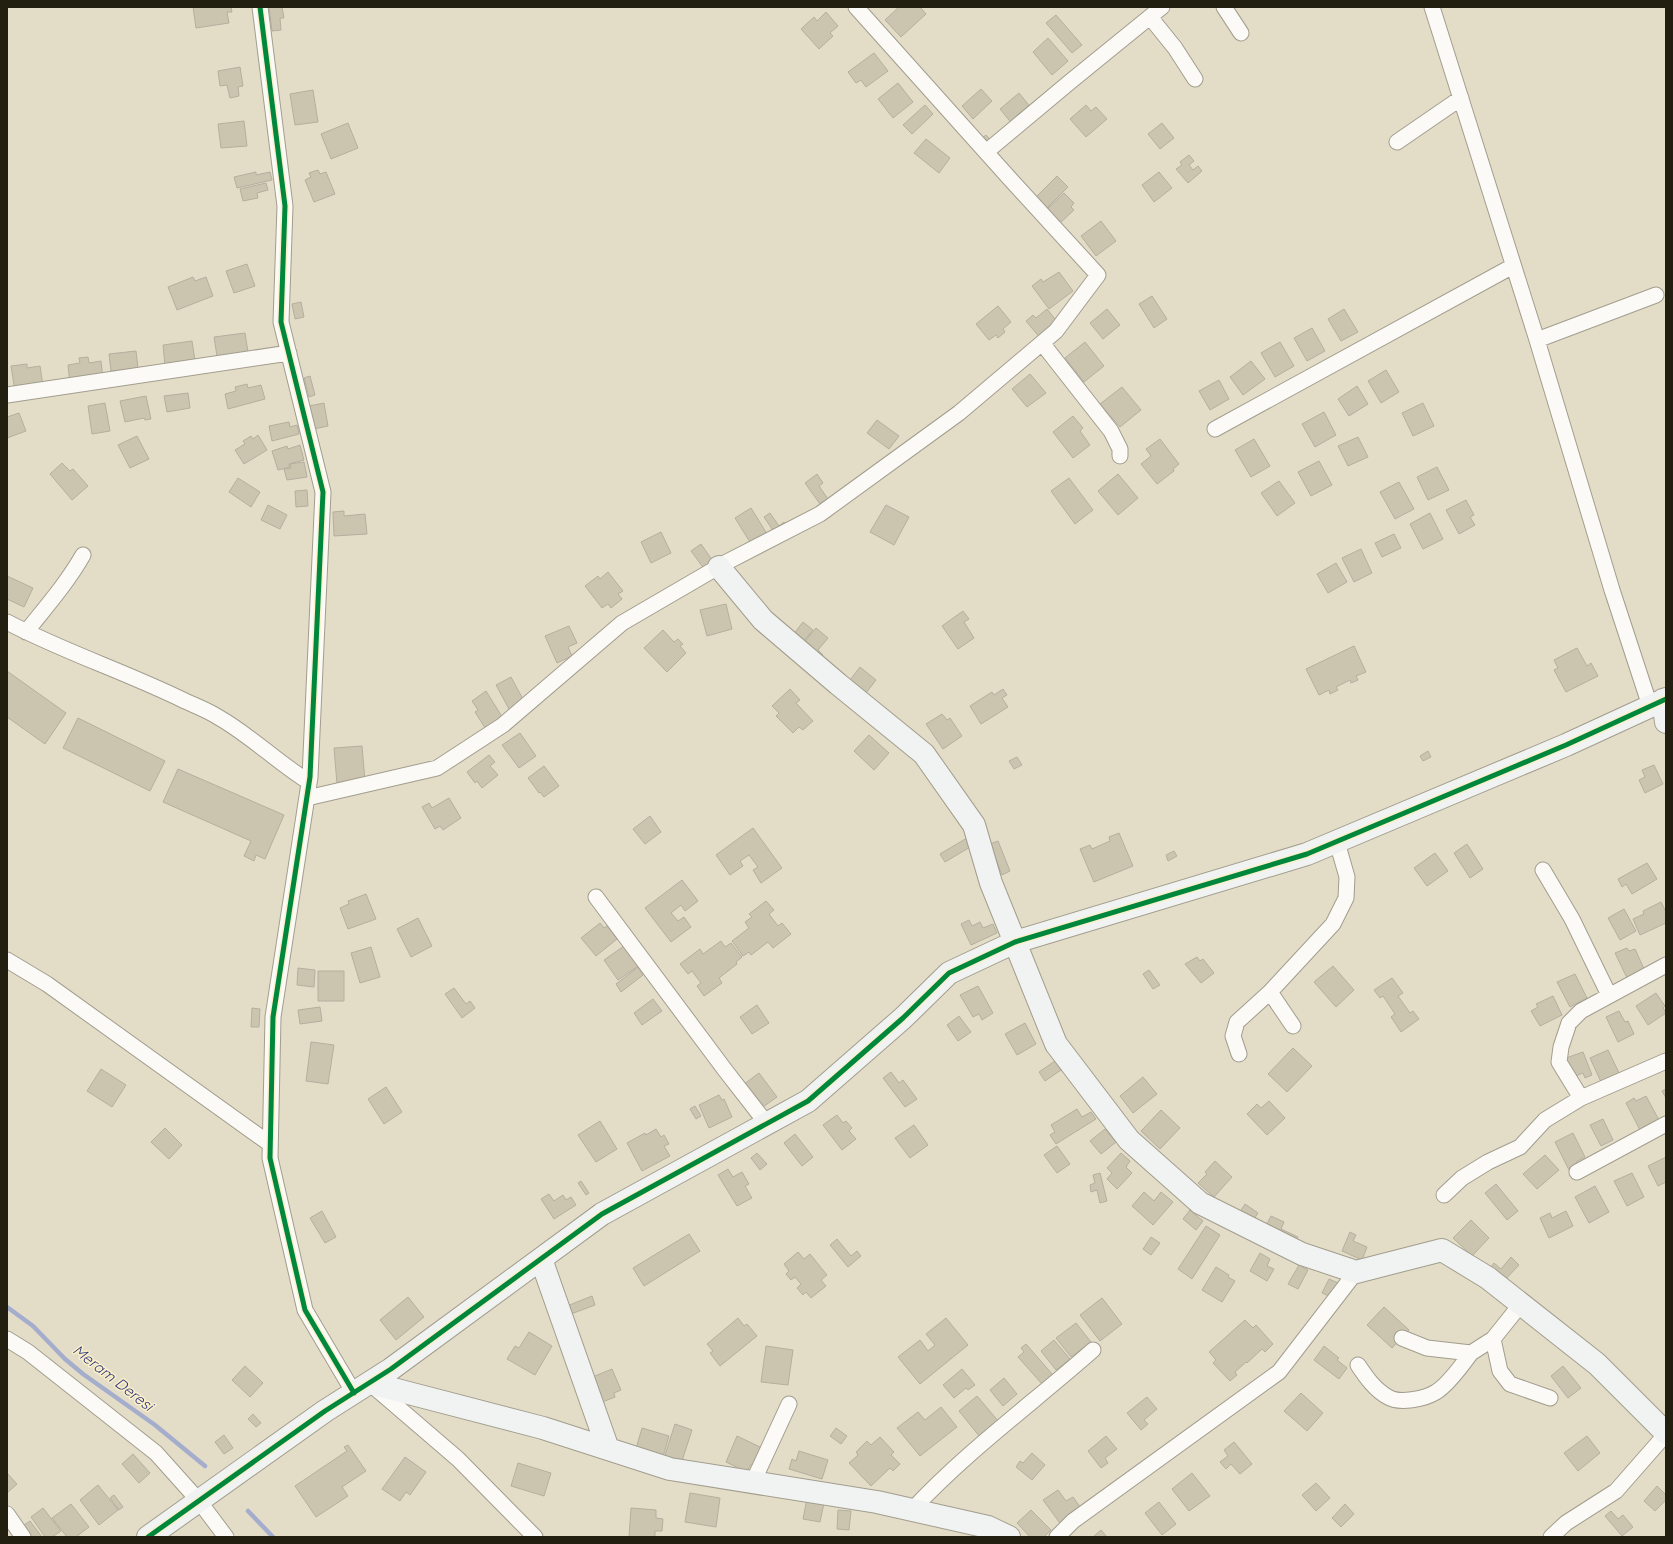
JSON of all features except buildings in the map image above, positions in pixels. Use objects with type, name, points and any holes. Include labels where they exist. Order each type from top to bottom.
[{"type":"street","points":[[260,7],[285,206],[281,322],[323,492],[309,782],[273,1017],[270,1158],[305,1310],[362,1388],[458,1459],[535,1537]]},
{"type":"street","points":[[307,798],[437,768],[503,725],[622,623],[719,567],[820,514],[959,413],[1056,331],[1098,275],[856,7]]},
{"type":"street","points":[[986,152],[1162,7]]},
{"type":"street","points":[[1224,7],[1240,33]]},
{"type":"street","points":[[1432,7],[1537,340],[1612,590],[1660,701],[1666,722]]},
{"type":"street","points":[[1150,17],[1175,48],[1195,79]]},
{"type":"street","points":[[1397,142],[1461,98]]},
{"type":"street","points":[[1215,429],[1513,266]]},
{"type":"street","points":[[1537,340],[1656,295]]},
{"type":"street","points":[[1042,343],[1111,431],[1120,449],[1120,456]]},
{"type":"street","points":[[7,395],[289,352]]},
{"type":"street","points":[[26,632],[53,599],[83,555]]},
{"type":"street","points":[[719,567],[763,620],[838,684],[924,754],[974,825],[991,883],[1056,1044],[1129,1140],[1200,1203],[1302,1254],[1356,1272],[1442,1250],[1488,1278],[1597,1364],[1666,1434],[1616,1491],[1566,1523],[1550,1537]]},
{"type":"street","points":[[7,622],[26,632],[143,680],[218,717],[265,750],[288,769],[309,782]]},
{"type":"street","points":[[148,1537],[326,1411],[391,1370],[602,1214],[808,1101],[903,1018],[949,973],[1015,942],[1308,854],[1566,745],[1660,701]]},
{"type":"street","points":[[1239,1054],[1232,1036],[1237,1022],[1270,992],[1333,924],[1346,898],[1347,877],[1337,842]]},
{"type":"street","points":[[1543,870],[1572,919],[1609,995]]},
{"type":"street","points":[[596,897],[767,1124]]},
{"type":"street","points":[[7,960],[47,984],[270,1144]]},
{"type":"street","points":[[1581,1098],[1559,1062],[1561,1047],[1569,1023],[1580,1011],[1666,965]]},
{"type":"street","points":[[1270,992],[1293,1026]]},
{"type":"street","points":[[1444,1195],[1462,1178],[1488,1162],[1520,1147],[1545,1120],[1581,1098],[1666,1060]]},
{"type":"street","points":[[1576,1172],[1666,1124]]},
{"type":"street","points":[[541,1259],[608,1449]]},
{"type":"street","points":[[1057,1537],[1072,1521],[1279,1372],[1356,1272]]},
{"type":"street","points":[[1358,1365],[1368,1380],[1389,1398],[1412,1400],[1436,1392],[1458,1371],[1471,1353],[1493,1339],[1521,1304]]},
{"type":"street","points":[[1402,1338],[1427,1348],[1471,1353]]},
{"type":"street","points":[[7,1339],[28,1352],[156,1453],[199,1501],[226,1537]]},
{"type":"street","points":[[1493,1339],[1500,1371],[1510,1384],[1550,1398]]},
{"type":"street","points":[[912,1510],[938,1482],[1094,1350]]},
{"type":"street","points":[[362,1388],[543,1428],[670,1469],[877,1502],[988,1527],[1009,1537]]},
{"type":"street","points":[[753,1482],[789,1404]]},
{"type":"street","points":[[7,1514],[23,1537]]},
{"type":"waterway","name":"Meram Deresi","points":[[7,1307],[33,1326],[65,1359],[83,1374],[155,1425],[205,1466]]},
{"type":"waterway","name":"Meram Deresi","points":[[248,1511],[273,1537]]},
{"type":"cycle path","points":[[260,7],[285,206],[281,322],[323,492],[310,777],[273,1017],[270,1158],[305,1310],[354,1393]]},
{"type":"cycle path","points":[[148,1537],[325,1411],[391,1369],[602,1214],[808,1101],[903,1018],[949,973],[1015,942],[1307,854],[1566,745],[1666,699]]}]
